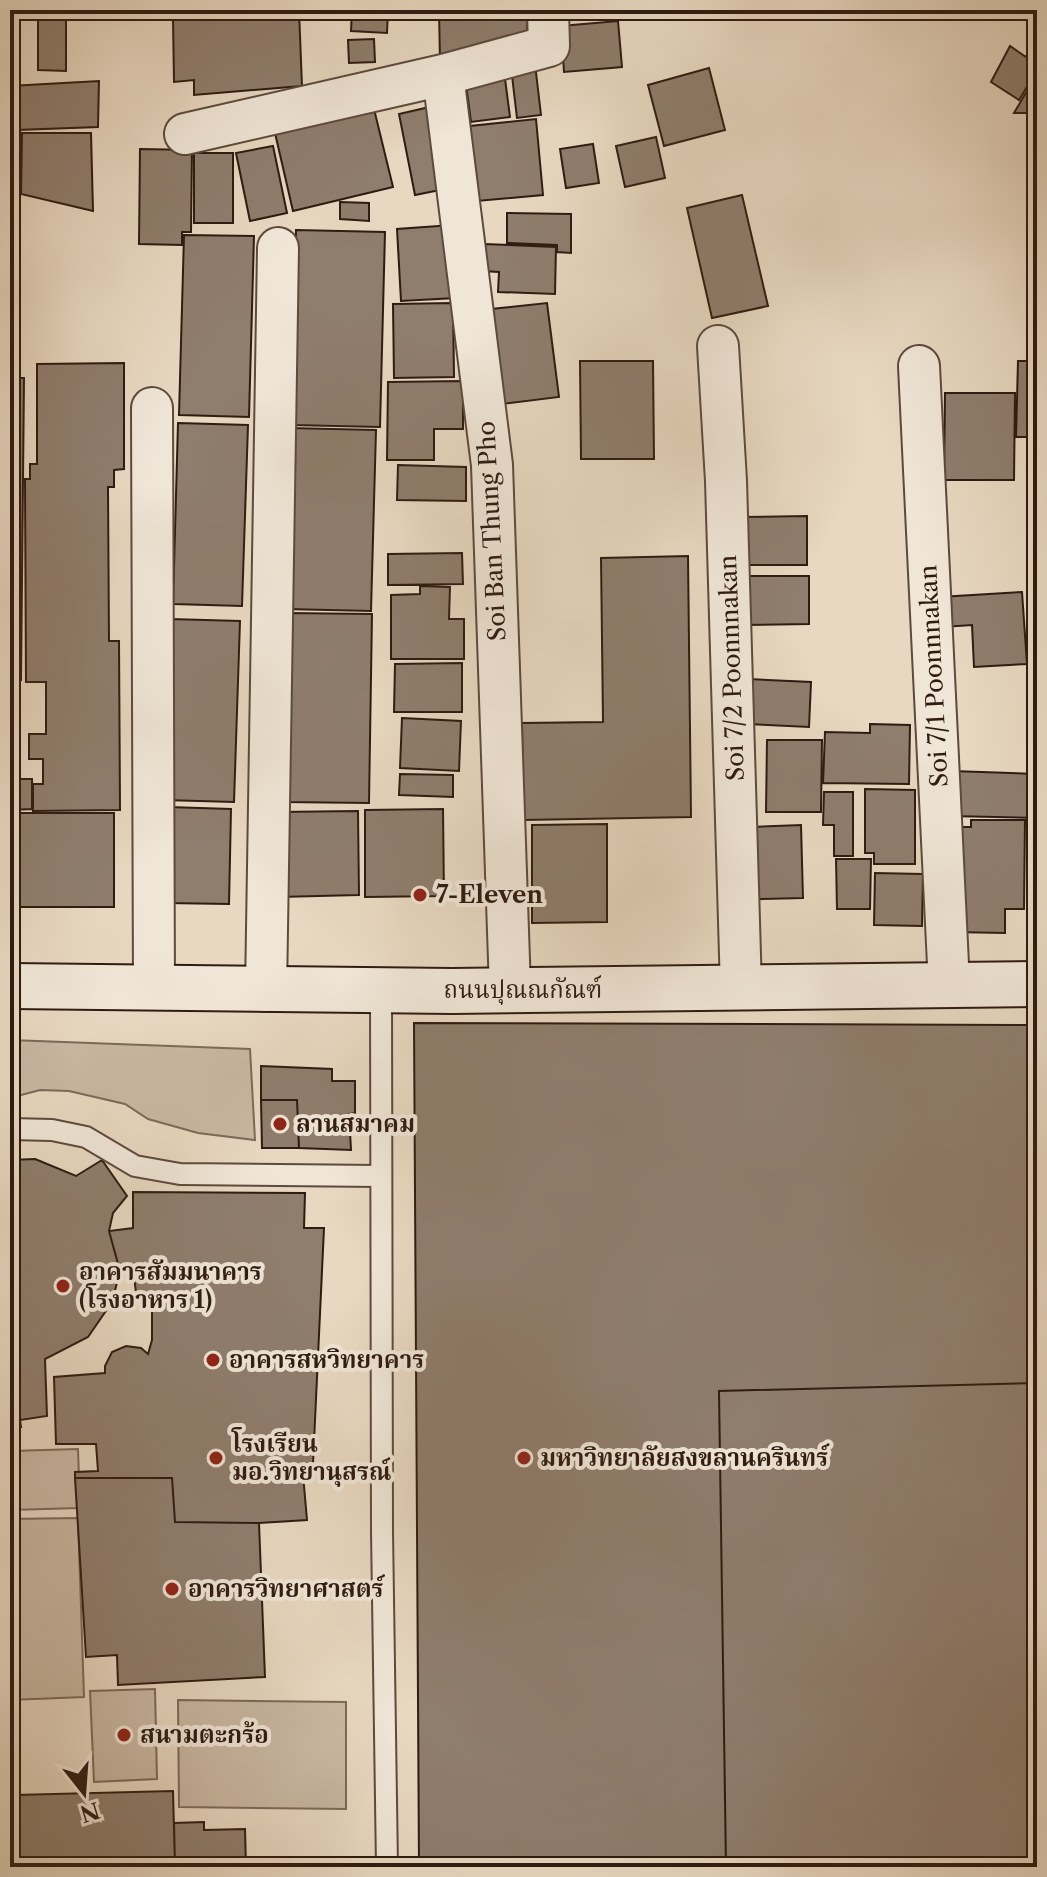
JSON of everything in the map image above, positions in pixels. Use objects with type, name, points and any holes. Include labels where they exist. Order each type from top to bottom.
[{"type":"street","points":[[185,134],[443,75],[549,46],[548,10]]},
{"type":"street","name":"Soi Ban Thung Pho","points":[[443,75],[492,465],[510,989]]},
{"type":"street","points":[[266,991],[278,248]]},
{"type":"street","name":"Soi 7/2 Poonnnakan","points":[[718,346],[726,481],[741,989]]},
{"type":"street","name":"Soi 7/1 Poonnnakan","points":[[919,366],[949,985]]},
{"type":"street","points":[[152,408],[154,988]]},
{"type":"street","name":"ถนนปุณณกัณฑ์","points":[[10,986],[266,991],[1037,984]]},
{"type":"lane","points":[[381,990],[379,1176],[387,1867]]},
{"type":"lane","points":[[10,1129],[52,1130],[86,1137],[135,1166],[156,1171],[180,1174],[379,1176]]},
{"type":"shaded area","points":[[10,1040],[250,1049],[255,1140],[198,1133],[148,1119],[125,1104],[69,1091],[40,1090],[10,1098]]},
{"type":"shaded area","points":[[78,1449],[80,1508],[10,1510],[10,1451]]},
{"type":"shaded area","points":[[78,1518],[84,1697],[10,1700],[10,1519]]},
{"type":"shaded area","name":"สนามตะกร้อ","points":[[155,1689],[157,1779],[94,1782],[90,1691]]},
{"type":"shaded area","points":[[178,1700],[346,1702],[346,1809],[179,1807]]},
{"type":"building","points":[[10,10],[16,10],[16,71],[10,71]]},
{"type":"building","points":[[38,10],[66,10],[66,71],[38,70]]},
{"type":"building","points":[[211,10],[299,10],[302,86],[194,95],[194,80],[174,82],[173,19]]},
{"type":"building","points":[[352,10],[388,10],[387,33],[351,31]]},
{"type":"building","points":[[439,10],[528,10],[527,36],[440,61]]},
{"type":"building","points":[[618,21],[622,67],[564,72],[561,26]]},
{"type":"building","points":[[1037,37],[1037,70],[1019,100],[991,82],[1010,46],[1026,57]]},
{"type":"building","points":[[374,39],[375,62],[349,63],[348,40]]},
{"type":"building","points":[[535,64],[541,115],[517,118],[511,67]]},
{"type":"building","points":[[709,68],[725,130],[664,146],[648,85]]},
{"type":"building","points":[[504,71],[510,117],[471,122],[465,77]]},
{"type":"building","points":[[1037,74],[1037,113],[1014,113]]},
{"type":"building","points":[[99,81],[98,127],[17,130],[16,163],[10,163],[10,86]]},
{"type":"building","points":[[434,106],[450,188],[415,195],[399,114]]},
{"type":"building","points":[[374,109],[393,187],[293,211],[275,133]]},
{"type":"building","points":[[536,119],[543,195],[477,201],[470,126]]},
{"type":"building","points":[[22,133],[91,133],[93,211],[21,194]]},
{"type":"building","points":[[656,137],[665,178],[625,187],[616,146]]},
{"type":"building","points":[[593,144],[599,183],[566,188],[560,149]]},
{"type":"building","points":[[273,146],[287,213],[250,221],[236,153]]},
{"type":"building","points":[[140,149],[192,150],[191,232],[182,232],[182,245],[139,244]]},
{"type":"building","points":[[194,153],[233,153],[233,223],[194,223]]},
{"type":"building","points":[[742,195],[768,306],[712,318],[687,208]]},
{"type":"building","points":[[340,202],[369,203],[369,221],[340,219]]},
{"type":"building","points":[[507,213],[571,214],[571,253],[557,252],[557,245],[507,243]]},
{"type":"building","points":[[452,225],[456,298],[401,301],[397,229]]},
{"type":"building","points":[[296,230],[385,232],[380,427],[291,425]]},
{"type":"building","points":[[184,235],[254,236],[249,417],[179,415]]},
{"type":"building","points":[[484,244],[556,247],[555,294],[498,292],[499,272],[483,271]]},
{"type":"building","points":[[453,303],[454,377],[394,378],[393,304]]},
{"type":"building","points":[[547,303],[559,397],[493,405],[482,310]]},
{"type":"building","points":[[580,361],[653,361],[654,459],[581,459]]},
{"type":"building","points":[[1018,361],[1037,361],[1037,437],[1016,437]]},
{"type":"building","points":[[124,363],[124,469],[114,470],[114,487],[108,487],[109,641],[119,641],[120,810],[33,811],[33,784],[43,784],[43,759],[29,759],[29,734],[46,734],[46,682],[26,682],[25,479],[30,479],[30,464],[37,464],[37,364]]},
{"type":"building","points":[[10,378],[24,378],[21,680],[10,680]]},
{"type":"building","points":[[463,381],[463,429],[434,429],[434,460],[387,460],[388,382]]},
{"type":"building","points":[[945,393],[1015,393],[1014,480],[944,480]]},
{"type":"building","points":[[178,423],[248,425],[242,606],[173,604]]},
{"type":"building","points":[[289,428],[376,430],[371,611],[285,609]]},
{"type":"building","points":[[398,465],[466,467],[466,501],[397,500]]},
{"type":"building","points":[[807,516],[807,565],[741,565],[740,517]]},
{"type":"building","points":[[1032,540],[1037,540],[1037,615]]},
{"type":"building","points":[[462,553],[463,584],[388,585],[388,554]]},
{"type":"building","points":[[688,556],[691,817],[523,820],[522,723],[603,722],[601,558]]},
{"type":"building","points":[[742,576],[809,576],[809,624],[742,625]]},
{"type":"building","points":[[420,586],[450,587],[449,619],[464,619],[464,659],[391,659],[391,595],[420,594]]},
{"type":"building","points":[[1022,592],[1027,664],[974,667],[972,625],[943,627],[940,597]]},
{"type":"building","points":[[286,613],[372,614],[369,803],[283,802]]},
{"type":"building","points":[[170,619],[240,621],[234,802],[164,800]]},
{"type":"building","points":[[462,663],[462,712],[394,712],[395,664]]},
{"type":"building","points":[[748,679],[811,682],[809,727],[746,724]]},
{"type":"building","points":[[402,718],[461,721],[459,771],[400,768]]},
{"type":"building","points":[[870,724],[910,725],[909,784],[823,783],[825,732],[870,733]]},
{"type":"building","points":[[767,740],[822,740],[821,812],[766,812]]},
{"type":"building","points":[[952,771],[1036,774],[1035,818],[950,816]]},
{"type":"building","points":[[400,774],[453,775],[453,797],[399,795]]},
{"type":"building","points":[[10,779],[32,779],[32,809],[10,810]]},
{"type":"building","points":[[865,789],[915,790],[915,864],[874,864],[874,853],[865,853]]},
{"type":"building","points":[[824,792],[853,792],[853,856],[834,856],[834,825],[823,825]]},
{"type":"building","points":[[168,807],[231,809],[229,904],[166,903]]},
{"type":"building","points":[[443,809],[444,896],[365,897],[365,810]]},
{"type":"building","points":[[358,811],[359,895],[278,897],[277,812]]},
{"type":"building","points":[[10,813],[114,813],[114,907],[10,907]]},
{"type":"building","points":[[971,820],[1025,820],[1024,909],[1005,909],[1005,933],[951,932],[952,827],[971,827]]},
{"type":"building","points":[[607,824],[607,922],[532,923],[532,825]]},
{"type":"building","points":[[801,825],[803,898],[725,900],[723,828]]},
{"type":"building","points":[[836,859],[871,859],[870,909],[837,909]]},
{"type":"building","points":[[875,873],[923,874],[922,926],[874,925]]},
{"type":"building","name":"มหาวิทยาลัยสงขลานครินทร์","points":[[414,1023],[1037,1025],[1037,1867],[419,1867]]},
{"type":"building","points":[[261,1066],[332,1069],[332,1081],[355,1081],[355,1113],[349,1114],[351,1150],[299,1148],[297,1100],[261,1100]]},
{"type":"building","name":"ลานสมาคม","points":[[261,1100],[297,1100],[299,1148],[262,1148]]},
{"type":"building","name":"อาคารสัมมนาคาร (โรงอาหาร 1)","points":[[35,1159],[76,1176],[102,1160],[127,1196],[113,1213],[109,1231],[120,1271],[112,1302],[88,1337],[45,1359],[47,1416],[20,1420],[21,1427],[10,1428],[10,1160]]},
{"type":"building","name":"อาคารสหวิทยาคาร","points":[[133,1192],[305,1193],[304,1228],[324,1228],[313,1463],[302,1463],[307,1520],[175,1522],[172,1478],[75,1478],[75,1472],[98,1471],[96,1444],[56,1444],[54,1377],[105,1373],[112,1352],[126,1346],[141,1348],[148,1354],[152,1340],[152,1292],[136,1292],[133,1270],[120,1271],[109,1231],[133,1228]]},
{"type":"building","points":[[1037,1383],[1037,1867],[726,1867],[719,1391]]},
{"type":"building","name":"อาคารวิทยาศาสตร์","points":[[75,1478],[172,1478],[175,1522],[259,1523],[265,1677],[118,1685],[117,1655],[86,1657]]},
{"type":"building","points":[[173,1791],[175,1867],[19,1867],[15,1795]]},
{"type":"building","points":[[204,1822],[204,1830],[245,1829],[246,1867],[175,1867],[174,1823]]},
{"type":"place","name":"7-Eleven","points":[[420,895]]},
{"type":"place","name":"ลานสมาคม","points":[[280,1124]]},
{"type":"place","name":"อาคารสัมมนาคาร (โรงอาหาร 1)","points":[[63,1286]]},
{"type":"place","name":"อาคารสหวิทยาคาร","points":[[213,1360]]},
{"type":"place","name":"โรงเรียน มอ.วิทยานุสรณ์","points":[[216,1458]]},
{"type":"place","name":"มหาวิทยาลัยสงขลานครินทร์","points":[[524,1458]]},
{"type":"place","name":"อาคารวิทยาศาสตร์","points":[[172,1589]]},
{"type":"place","name":"สนามตะกร้อ","points":[[124,1735]]}]
